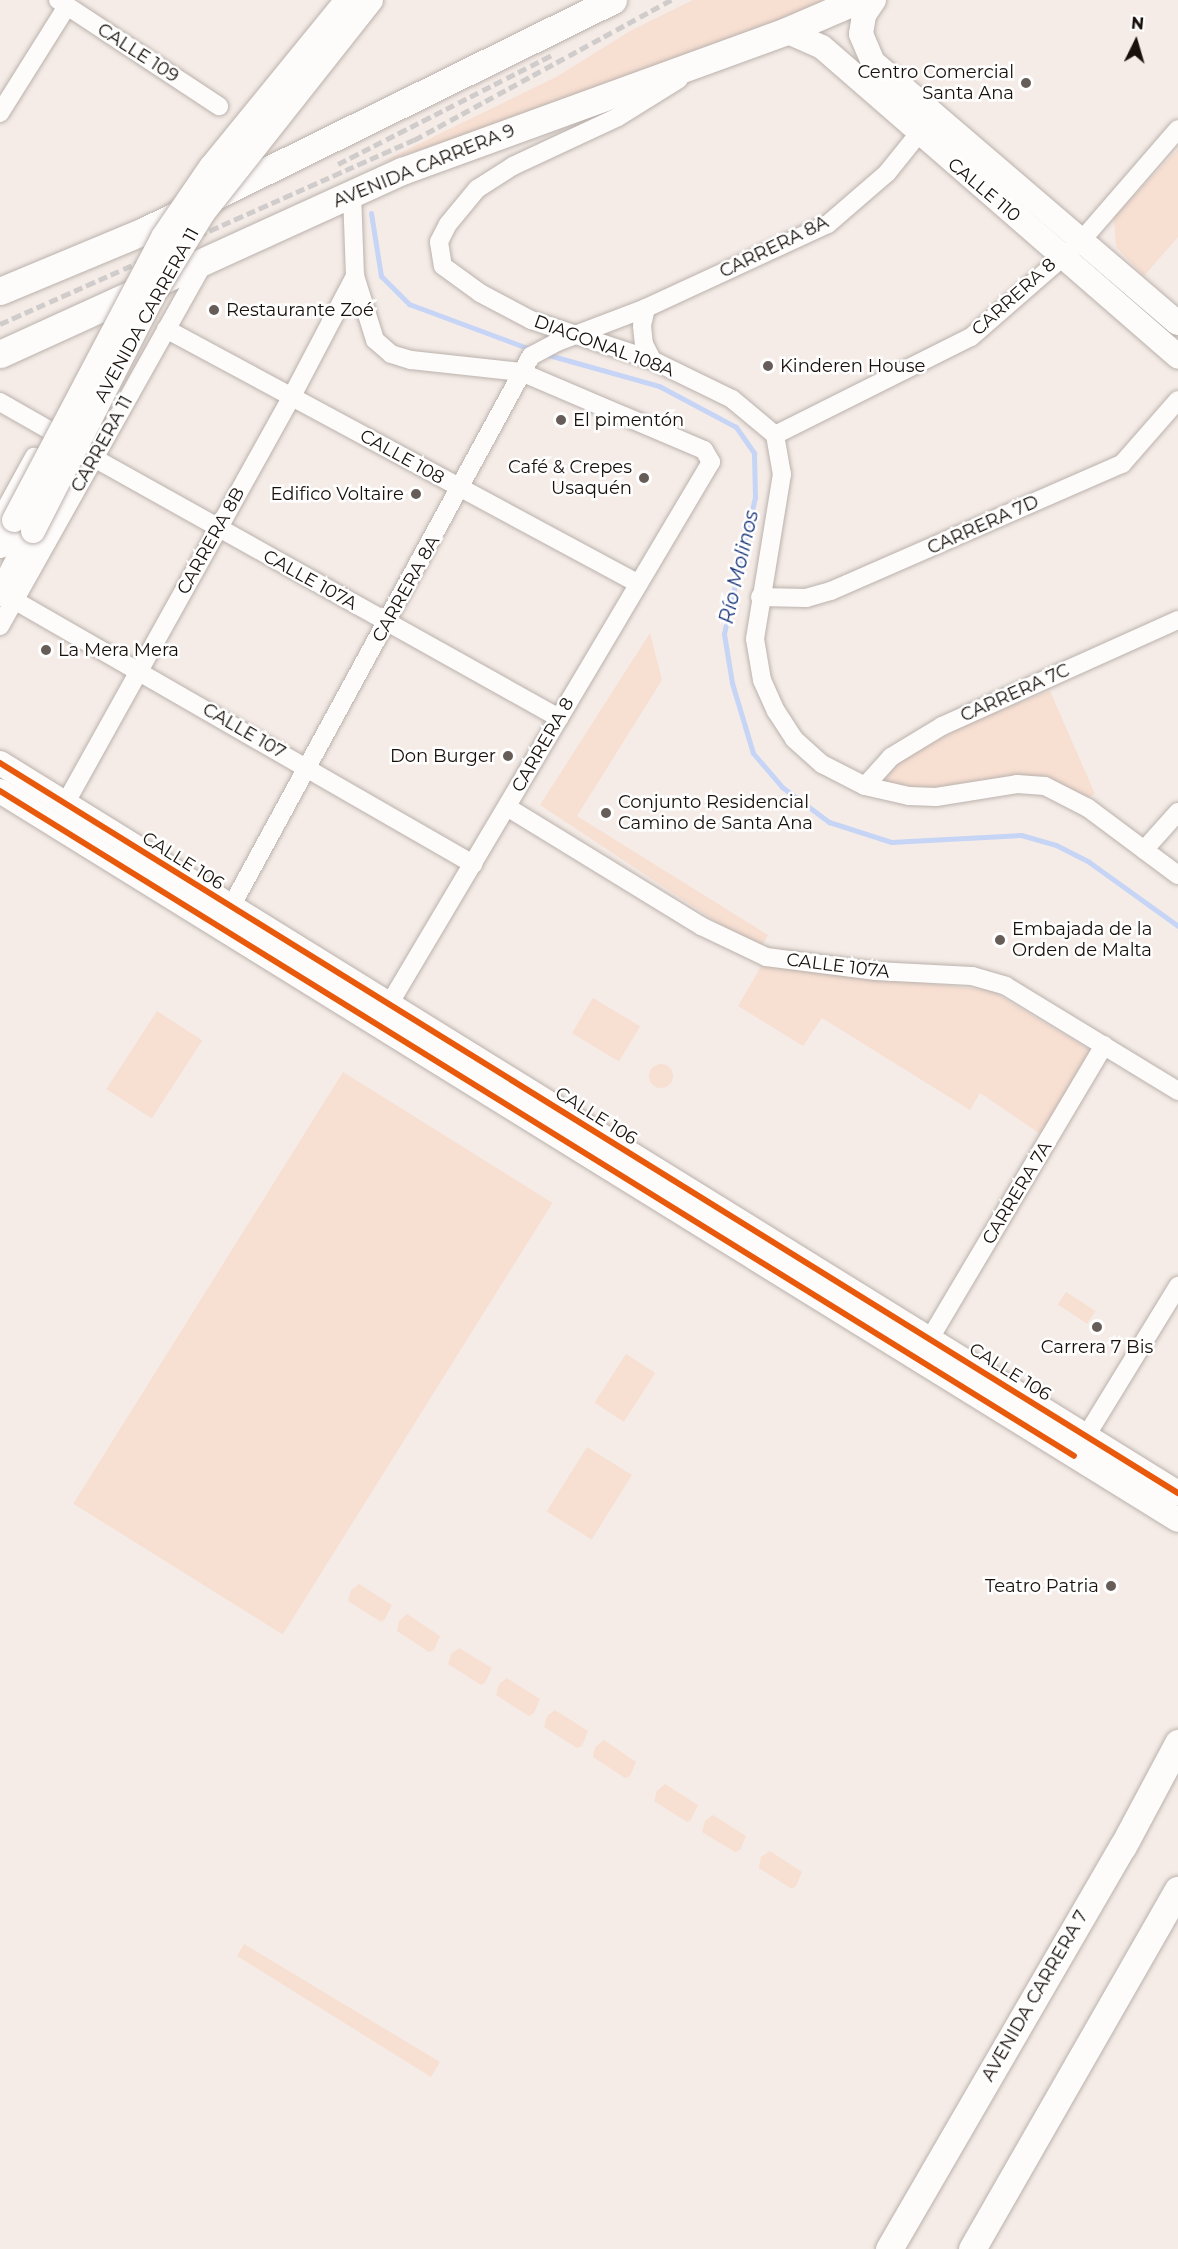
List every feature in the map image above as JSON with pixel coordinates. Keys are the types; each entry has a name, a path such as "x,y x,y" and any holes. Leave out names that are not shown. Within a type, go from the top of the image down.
{"main road":[{"path":"142,232 190,186 336,0"},
{"name":"AVENIDA CARRERA 11","path":"7,597 16,523 163,237 211,167 346,0"},
{"name":"AVENIDA CARRERA 11","path":"0,546 202,213 371,0"},
{"path":"0,291 142,232 613,0"},
{"name":"AVENIDA CARRERA 9","path":"0,354 352,194 476,143 786,31 858,0"},
{"name":"CALLE 110","path":"874,0 864,15 861,34 873,62 1178,323"},
{"name":"CALLE 110","path":"786,31 822,47 918,135 1061,254 1178,357"},
{"name":"CALLE 106","path":"2,763 229,907 379,1013 1080,1446 1178,1493"},
{"name":"CALLE 106","path":"0,791 226,931 379,1013 929,1340 1080,1446 1178,1520"},
{"name":"AVENIDA CARRERA 7","path":"889,2249 1123,1846 1178,1743"},
{"path":"972,2249 1178,1890"}],"street":[{"path":"0,113 62,3"},
{"name":"CALLE 109","path":"62,3 219,106"},
{"name":"DIAGONAL 108A","path":"715,57 618,117 513,165 477,189 448,224 440,242 439,257 452,275 531,320 652,360 732,399 775,435"},
{"name":"CARRERA 8A","path":"226,931 229,907 461,490 531,356 557,342 646,308 828,224 887,172 935,113"},
{"name":"CARRERA 8","path":"775,435 971,337 1001,314 1061,254 1081,241 1178,129"},
{"path":"352,194 355,276 375,340 391,354 411,360 521,372"},
{"name":"CARRERA 11","path":"0,626 7,597 94,458 204,263"},
{"name":"CARRERA 8B","path":"65,804 292,396 355,276"},
{"path":"16,523 49,430 121,299"},
{"path":"646,308 642,326 644,344 652,360"},
{"name":"CALLE 108","path":"166,329 639,584"},
{"name":"CARRERA 8","path":"379,1013 473,864 711,462 704,450 521,372"},
{"name":"CARRERA 7D","path":"760,597 806,598 831,591 1122,464 1178,400"},
{"path":"0,402 49,430"},
{"path":"775,435 782,474 760,597 755,639 762,680 776,711 794,739 822,764 865,786 909,796 936,797 991,786 1045,786 1088,808 1178,875"},
{"name":"CALLE 107A","path":"94,458 559,718"},
{"name":"CALLE 107","path":"7,597 139,670 473,864"},
{"name":"CARRERA 7C","path":"865,786 891,758 942,726 1178,620"},
{"name":"CALLE 107A","path":"507,807 700,926 766,957 876,971 972,976 1006,986 1178,1091"},
{"path":"1144,850 1178,812"},
{"name":"CARRERA 7A","path":"929,1340 1104,1045"},
{"path":"1080,1446 1178,1286"}],"shaded area":[{"path":"693,0 834,0 650,73 380,163 558,76 630,31"},
{"path":"1178,149 1178,237 1144,276 1116,247 1114,217"},
{"path":"650,633 662,680 577,816 768,935 759,950 540,805"},
{"path":"1050,691 1095,794 1085,799 1050,781 935,790 881,787 891,770 910,754 981,718"},
{"path":"763,963 992,991 1090,1050 1042,1135 980,1093 970,1110 822,1018 803,1046 738,1006"},
{"path":"593,998 640,1026 619,1061 572,1033"},
{"path":"157,1011 202,1040 152,1118 106,1089"},
{"path":"661,1064 670,1067 673,1076 670,1085 661,1088 652,1085 649,1076 652,1067"},
{"path":"343,1072 552,1203 283,1635 73,1504"},
{"path":"1066,1292 1095,1311 1087,1324 1058,1305"},
{"path":"626,1354 655,1373 624,1422 594,1403"},
{"path":"587,1447 632,1475 592,1540 547,1511"},
{"path":"359,1584 392,1605 381,1622 348,1601 351,1590"},
{"path":"407,1614 440,1636 434,1650 429,1652 397,1631 399,1621"},
{"path":"459,1648 492,1668 485,1683 481,1685 448,1664 451,1654"},
{"path":"507,1678 540,1699 534,1713 529,1716 496,1695 499,1684"},
{"path":"555,1710 588,1731 582,1746 577,1748 544,1727 547,1716"},
{"path":"604,1740 636,1762 630,1776 625,1778 593,1757 595,1747"},
{"path":"665,1784 698,1805 691,1820 687,1822 654,1801 657,1791"},
{"path":"713,1815 746,1836 740,1850 735,1852 702,1832 705,1821"},
{"path":"770,1851 802,1872 796,1886 792,1889 759,1868 761,1857"},
{"path":"244,1944 440,2062 431,2077 237,1956"}],"waterway":[{"name":"Río Molinos","path":"371,213 381,276 409,304 533,350"},
{"name":"Río Molinos","path":"545,354 659,386 736,427 754,453 755,497 724,634 732,683 753,753 782,787 829,822 891,842 1021,835 1056,845 1089,862 1178,926"}],"railway":[{"path":"0,324 414,140 671,0"},
{"path":"338,164 552,55"}],"cycle path":[{"path":"0,763 1178,1493"},
{"path":"0,791 1074,1456"}],"place":[{"name":"Centro Comercial Santa Ana","path":"1026,83"},
{"name":"Restaurante Zoé","path":"214,310"},
{"name":"Kinderen House","path":"768,366"},
{"name":"El pimentón","path":"561,420"},
{"name":"Café & Crepes Usaquén","path":"644,478"},
{"name":"Edifico Voltaire","path":"416,494"},
{"name":"La Mera Mera","path":"46,650"},
{"name":"Don Burger","path":"508,756"},
{"name":"Conjunto Residencial Camino de Santa Ana","path":"606,813"},
{"name":"Embajada de la Orden de Malta","path":"1000,940"},
{"name":"Carrera 7 Bis","path":"1097,1327"},
{"name":"Teatro Patria","path":"1111,1586"}]}
